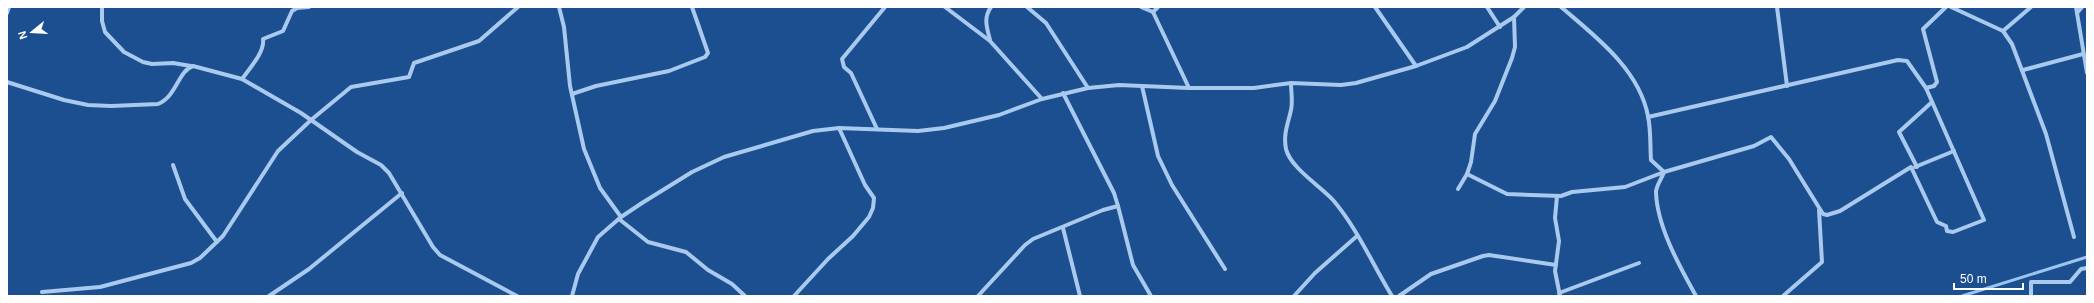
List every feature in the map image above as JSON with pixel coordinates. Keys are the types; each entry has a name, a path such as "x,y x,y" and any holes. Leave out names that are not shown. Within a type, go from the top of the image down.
{"street":[{"path":"7,12 9,7"},
{"path":"102,7 102,21 105,32 124,52 142,62 152,64 173,63 193,66 242,80 311,120 357,152 381,165 389,173 433,247 440,255 517,296"},
{"path":"242,80 264,44 263,39 283,31 292,11 297,8 309,7"},
{"path":"42,292 100,286 182,267 200,258 223,236 278,151 311,120 351,87 404,79 411,76 414,63 479,41 518,7"},
{"path":"559,7 564,27 572,94 584,148 600,188 620,218 648,242 686,252 708,270 732,284 745,296"},
{"path":"572,94 596,86 669,71 705,57 708,53 692,7"},
{"path":"877,129 851,73 844,67 842,59 885,7"},
{"path":"945,7 990,41 1042,99"},
{"path":"990,41 986,19 991,7"},
{"path":"1027,7 1046,23 1088,88"},
{"path":"1141,7 1153,12 1189,88"},
{"path":"1153,12 1158,7"},
{"path":"1375,7 1416,66"},
{"path":"1487,7 1500,27"},
{"path":"572,296 578,274 598,237 620,218 692,172 724,158 813,132 839,128 918,131 944,128 999,114 1063,93 1088,88 1119,85 1189,88 1254,88 1291,83 1341,85 1356,83 1416,66 1467,47 1500,27 1514,17 1524,7"},
{"path":"1561,7 1608,49 1626,71 1642,97 1648,117 1652,160 1664,172"},
{"path":"1777,7 1786,86"},
{"path":"1926,88 1934,86 1937,82 1923,29 1946,7"},
{"path":"1951,7 2003,31 2012,44 2046,134 2074,237"},
{"path":"2003,31 2031,7"},
{"path":"2076,7 2087,73"},
{"path":"2077,13 2082,7"},
{"path":"1458,189 1467,174 1471,162 1475,134 1495,102 1512,58 1515,47 1514,17"},
{"path":"2023,70 2083,54"},
{"path":"1648,117 1898,60 1907,61 1926,88 1984,220 1953,232 1947,231 1946,226 1938,222 1911,167"},
{"path":"7,82 64,100 88,105 111,106 158,104 170,97 185,72 193,66"},
{"path":"1291,83 1291,110 1285,128 1286,150 1290,160 1332,200 1357,236 1392,296"},
{"path":"1142,86 1158,156 1172,185 1225,269"},
{"path":"1063,93 1114,193 1133,265 1151,296"},
{"path":"1917,167 1899,132 1932,102"},
{"path":"794,296 828,259 853,236 869,217 873,208 874,198 865,186 839,128"},
{"path":"1467,174 1507,194 1557,196 1572,192 1625,187 1664,172 1754,146 1771,137 1789,159 1819,210 1822,262 1783,296"},
{"path":"1819,210 1827,215 1840,211 1911,167 1917,167 1954,151"},
{"path":"173,165 185,198 217,242"},
{"path":"1664,172 1656,191 1664,231 1679,266 1696,296"},
{"path":"269,296 309,269 402,193"},
{"path":"1557,196 1555,218 1559,241 1555,271 1560,295 1639,263"},
{"path":"978,296 1025,245 1033,239 1063,228 1103,210 1118,206"},
{"path":"1063,228 1080,296"},
{"path":"1294,296 1315,273 1357,236"},
{"path":"1399,296 1430,274 1489,254 1556,265"},
{"path":"2031,296 2031,282 2070,282 2081,268 2087,268"}],"waterway":[{"path":"1962,296 2087,257"}]}
